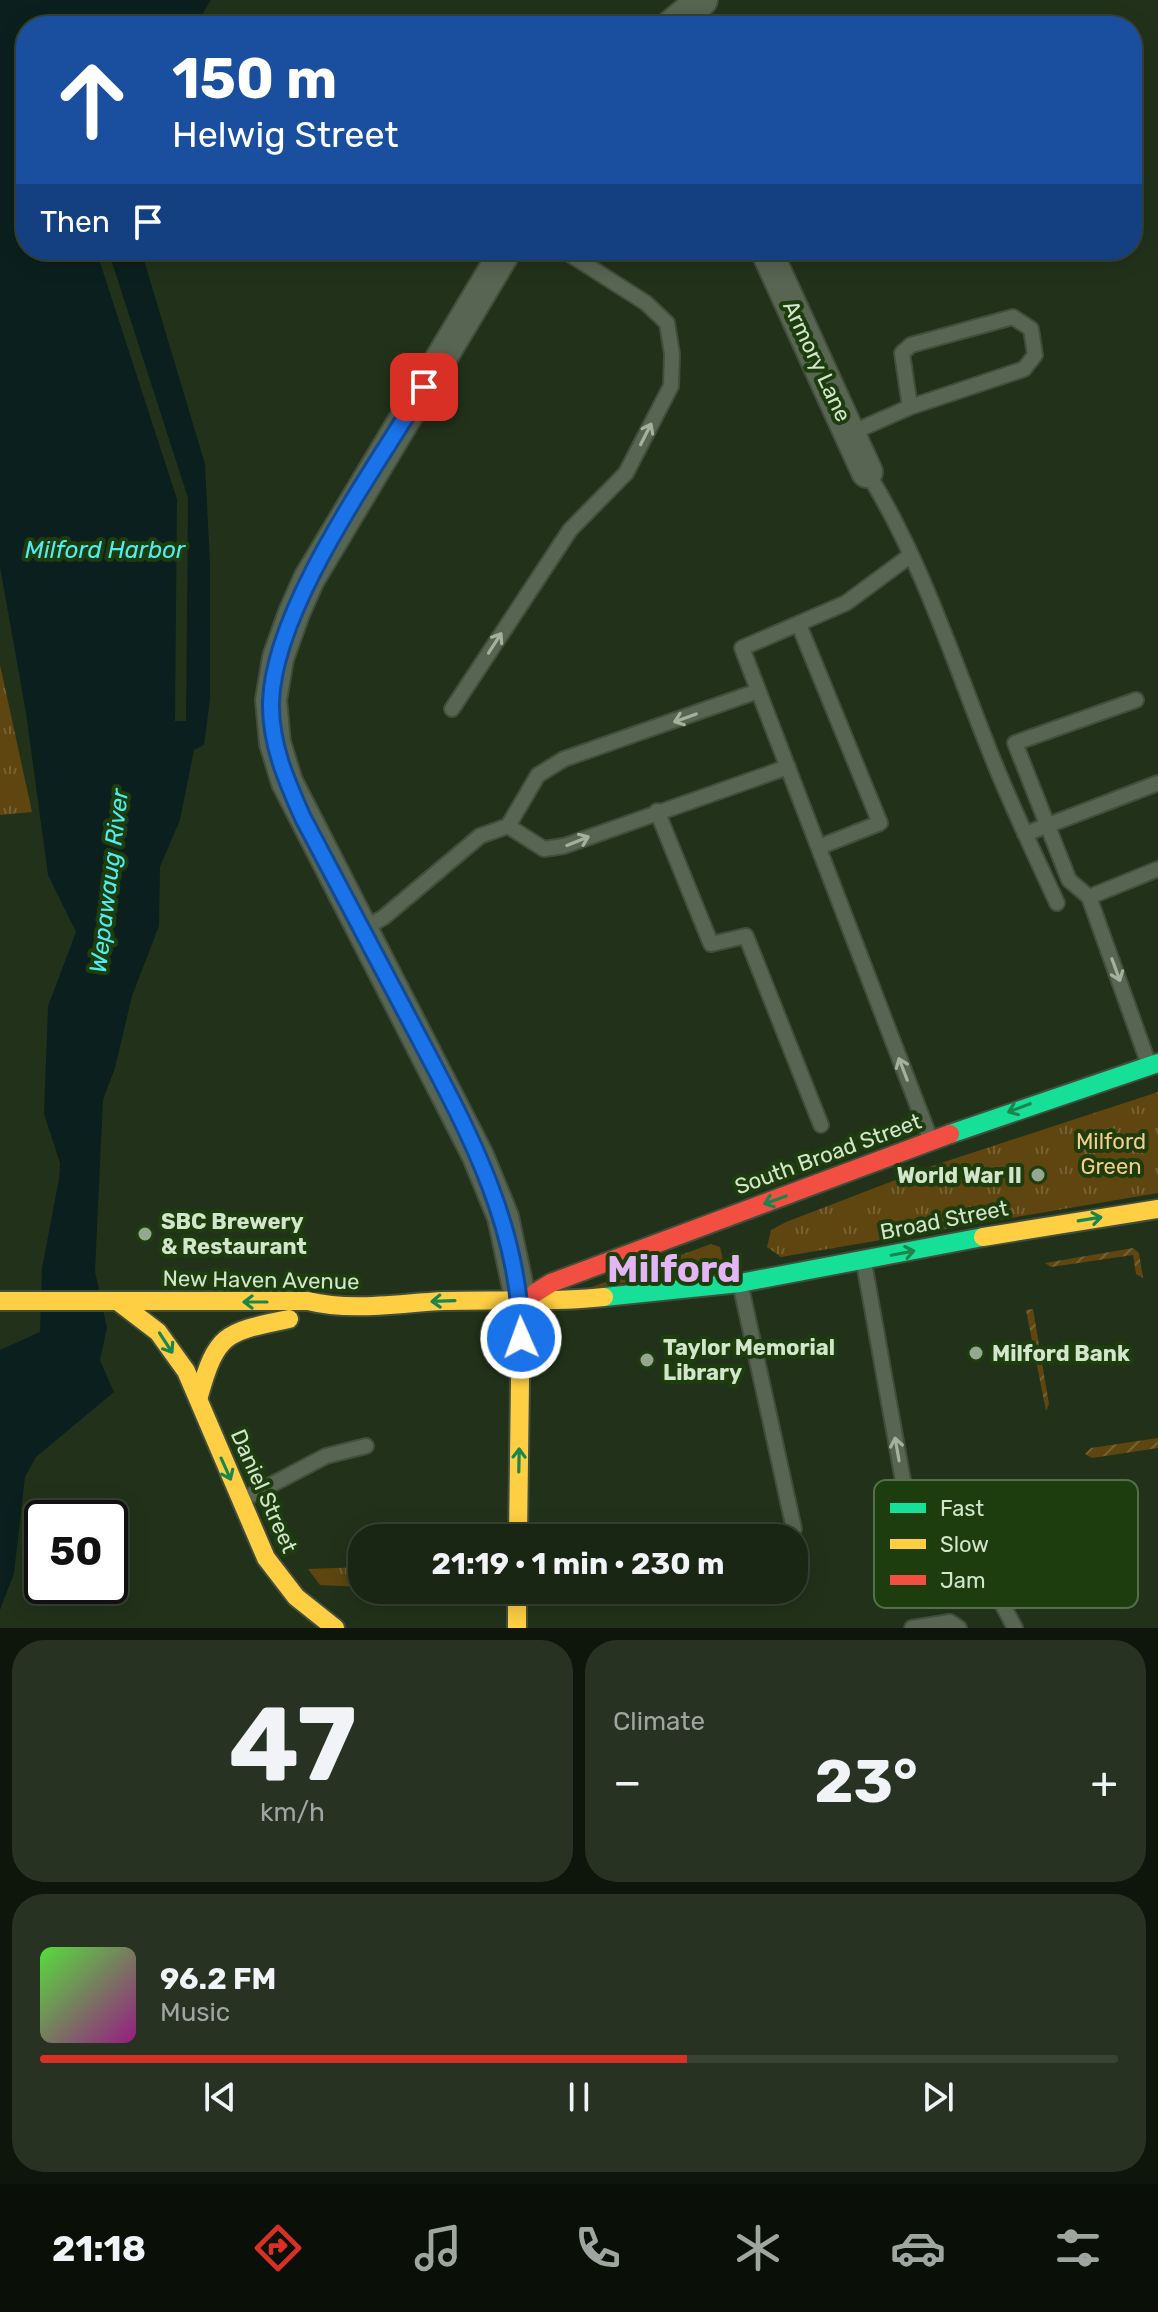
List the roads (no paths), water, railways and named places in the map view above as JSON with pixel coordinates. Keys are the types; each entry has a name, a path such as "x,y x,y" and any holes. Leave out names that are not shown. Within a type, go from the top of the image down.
{"main road":[{"name":"South Broad Street","path":"521,1302 551,1283 734,1222 1029,1104 1154,1064"},
{"name":"Broad Street","path":"521,1302 558,1302 863,1260 1025,1229 1157,1214"},
{"name":"New Haven Avenue","path":"0,1301 308,1301 333,1307 521,1302"},
{"path":"518,1524 521,1302"},
{"name":"Daniel Street","path":"112,1303 150,1321 161,1334 199,1396 222,1461 281,1582 298,1602 335,1628"},
{"path":"199,1396 213,1349 230,1332 333,1307"},
{"path":"517,1604 517,1628"}],"street":[{"path":"683,16 702,0"},
{"path":"500,260 309,579 278,658 271,700 275,743 287,782 448,1093 492,1187 503,1217 521,1302"},
{"name":"Armory Lane","path":"771,260 867,472"}],"lane":[{"path":"452,709 570,530 626,473 671,386 672,354 667,323 646,303 579,260"},
{"path":"851,433 910,407 1024,369 1035,355 1031,329 1013,317 911,345 902,353 910,407"},
{"path":"867,472 889,508 911,555 990,753 1057,903"},
{"path":"911,555 846,603 742,648 931,1142"},
{"path":"799,625 880,823 819,847"},
{"path":"362,931 384,917 480,836 508,826 538,775 564,759 758,691"},
{"path":"990,753 1136,700"},
{"path":"1015,743 1069,880 1089,897 1154,1064"},
{"path":"508,826 544,849 564,846 788,767"},
{"path":"1025,834 1158,783"},
{"path":"657,811 711,944 746,936 821,1125"},
{"path":"1089,897 1158,869"},
{"path":"863,1260 903,1480"},
{"path":"739,1276 793,1524"},
{"path":"240,1501 326,1456 366,1446"},
{"path":"1004,1608 1015,1628"},
{"path":"912,1628 950,1622 959,1628"}],"water":[{"name":"Milford Harbor","path":"0,0 211,0 201,16 16,16 16,260 144,260 205,464 210,562 210,700 204,745 194,750 180,820 160,867 159,926 132,996 115,1068 103,1100 95,1271 107,1328 100,1360 114,1392 36,1457 25,1477 14,1573 0,1610 0,1350 40,1332 42,1268 60,1163 44,1114 48,1006 76,932 48,875 26,713 0,567"}],"place":[{"name":"World War II","path":"1038,1175"},
{"name":"SBC Brewery & Restaurant","path":"145,1234"},
{"name":"Milford Bank","path":"976,1353"},
{"name":"Taylor Memorial Library","path":"647,1360"}],"district":[{"name":"Milford","path":"674,1269"}],"water label":[{"name":"Wepawaug River","path":"109,881"}],"park label":[{"name":"Milford Green","path":"1111,1154"}]}
